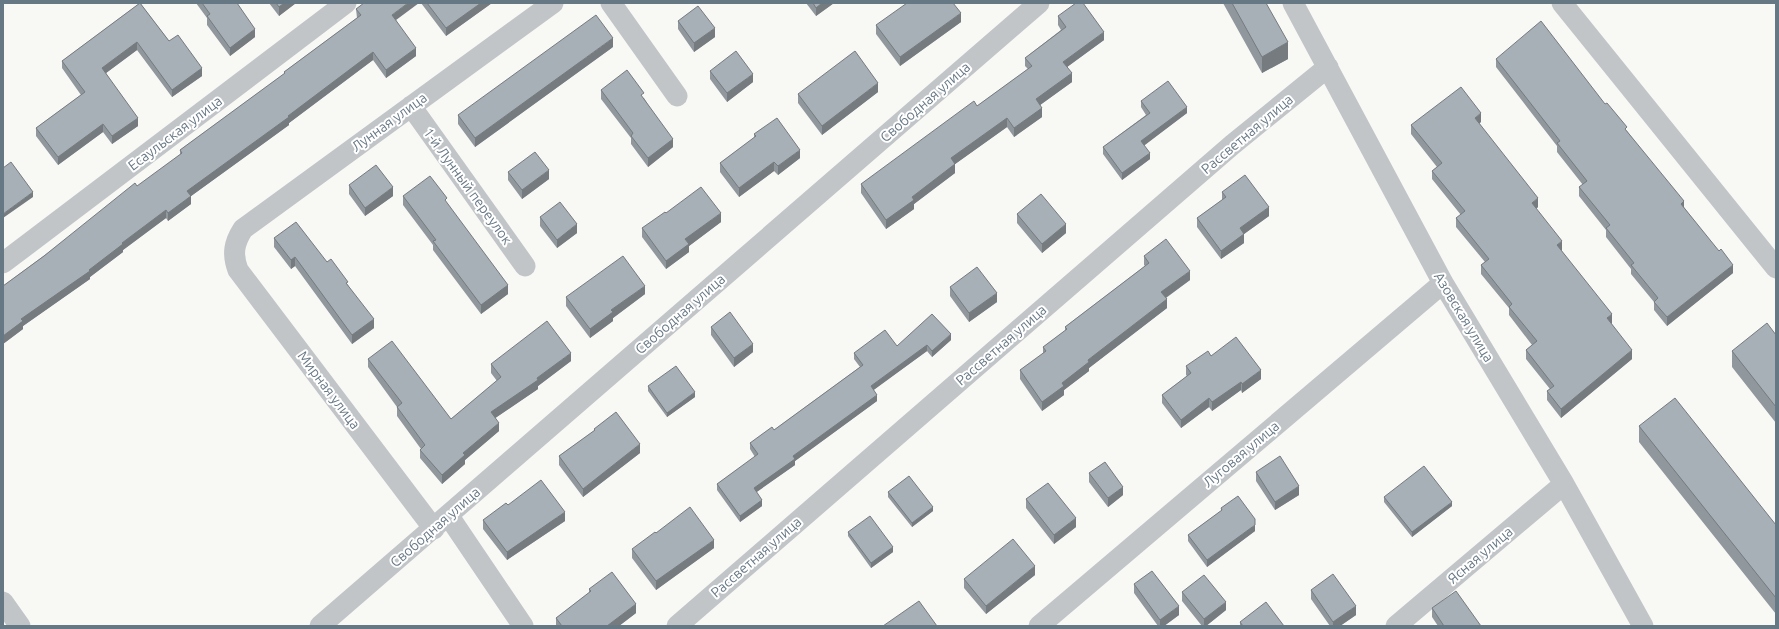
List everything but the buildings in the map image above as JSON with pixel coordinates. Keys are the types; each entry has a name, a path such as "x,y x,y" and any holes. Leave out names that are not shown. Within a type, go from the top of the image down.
{"street":[{"name":"Есаульская улица","path":"3,263 346,3"},
{"name":"Лунная улица","path":"234,248 236,239 243,228 553,3"},
{"path":"611,3 677,96"},
{"name":"Свободная улица","path":"320,626 1039,3"},
{"name":"Азовская улица","path":"1293,3 1443,283 1564,484 1644,626"},
{"path":"1562,3 1776,268"},
{"name":"Рассветная улица","path":"677,626 1232,146 1328,67"},
{"name":"1-й Лунный переулок","path":"411,106 525,266"},
{"name":"Мирная улица","path":"234,248 234,261 238,270 523,626"},
{"name":"Луговая улица","path":"1039,626 1443,283"},
{"name":"Ясная улица","path":"1396,626 1564,484"}]}
